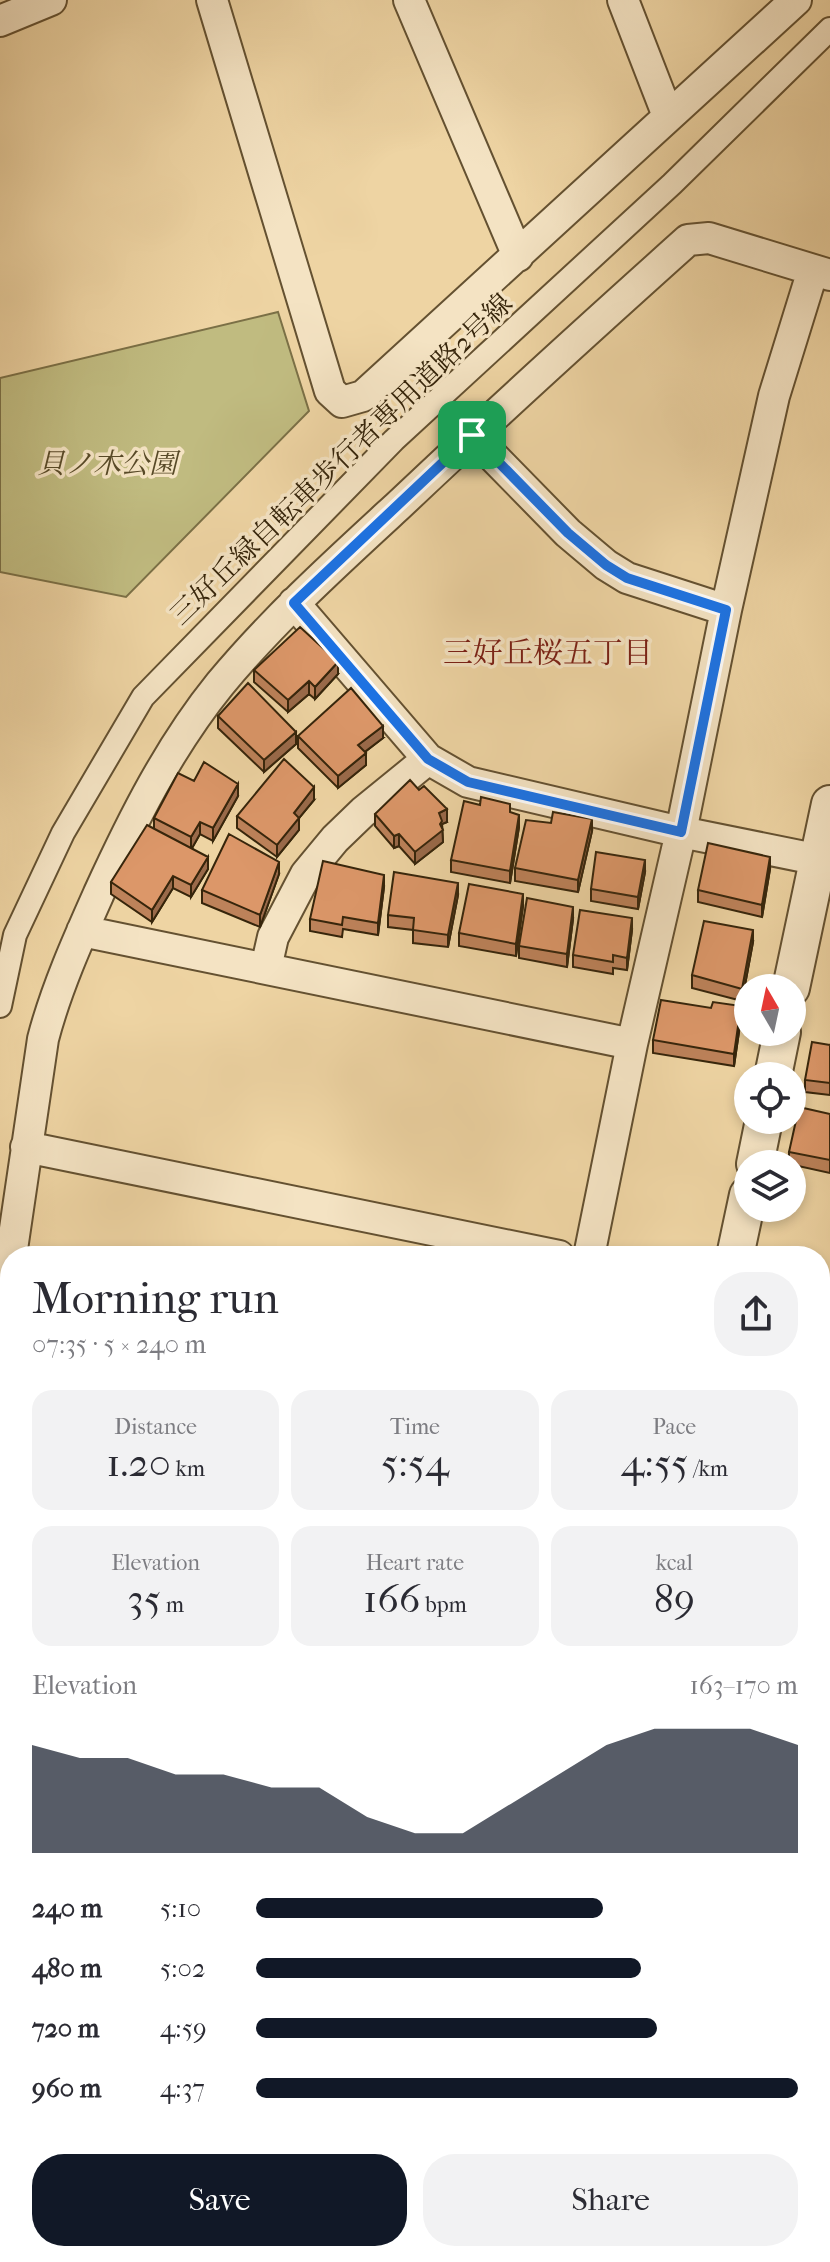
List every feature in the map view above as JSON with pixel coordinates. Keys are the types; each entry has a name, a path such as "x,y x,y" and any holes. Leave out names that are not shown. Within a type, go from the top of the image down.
{"street":[{"path":"0,21 51,0"},
{"path":"212,0 330,391 342,402 363,396 796,0"},
{"path":"409,0 518,256"},
{"path":"623,0 668,116"},
{"name":"三好丘緑自転車歩行者専用道路2号線","path":"0,1006 15,935 63,833 143,697 394,440 672,184 830,29"},
{"path":"12,1246 49,1017 82,931 133,819 174,748 219,685 294,603 472,435 688,240 709,238 821,272 774,396 681,832 632,1044 591,1246"},
{"path":"472,435 568,533 606,565 627,578 726,610"},
{"path":"294,603 428,759 468,782 681,832 824,861"},
{"path":"266,968 273,937 306,874 363,812 428,759"},
{"path":"795,974 824,861 830,804"},
{"path":"82,931 632,1044"},
{"path":"26,1147 510,1246"},
{"path":"737,1246 742,1222"}],"green space":[{"name":"貝ノ木公園","path":"278,312 309,411 126,597 0,572 0,378"}],"building":[{"path":"300,627 338,662 315,687 309,681 288,700 254,670"},
{"path":"248,683 296,732 264,760 218,716"},
{"path":"351,688 383,726 358,745 366,753 338,776 298,736"},
{"path":"284,759 314,787 294,813 299,818 277,845 237,816"},
{"path":"204,762 238,784 213,828 200,822 191,837 154,818 178,773 194,781"},
{"path":"410,780 419,790 424,786 447,809 439,813 443,830 415,852 399,834 394,836 375,814"},
{"path":"481,797 510,804 510,812 519,815 510,871 451,860 464,801 480,805"},
{"path":"553,812 592,819 578,880 515,868 526,820 551,823"},
{"path":"147,825 208,857 191,885 173,876 152,910 111,882"},
{"path":"229,834 279,862 260,915 202,890"},
{"path":"708,843 770,857 762,905 698,890"},
{"path":"596,852 645,860 638,897 591,889"},
{"path":"323,861 384,875 378,923 343,917 342,925 310,919"},
{"path":"394,872 458,883 448,935 413,930 414,918 388,915"},
{"path":"469,884 523,894 516,944 459,933"},
{"path":"527,898 573,907 567,954 519,946"},
{"path":"580,910 632,918 627,958 613,955 613,962 573,955"},
{"path":"704,921 753,930 745,974 734,974 734,987 692,975"},
{"path":"661,1000 711,1008 713,1002 734,1005 734,1054 653,1040"},
{"path":"812,1042 830,1045 830,1083 806,1080"},
{"path":"806,1109 830,1114 830,1160 806,1155 806,1150 789,1150 793,1134 806,1134"}],"district":[{"name":"三好丘桜五丁目","path":"548,653"}],"route":[{"path":"472,435 568,533 606,565 627,578 726,610 681,832 468,782 428,759 294,603 472,435"}]}
